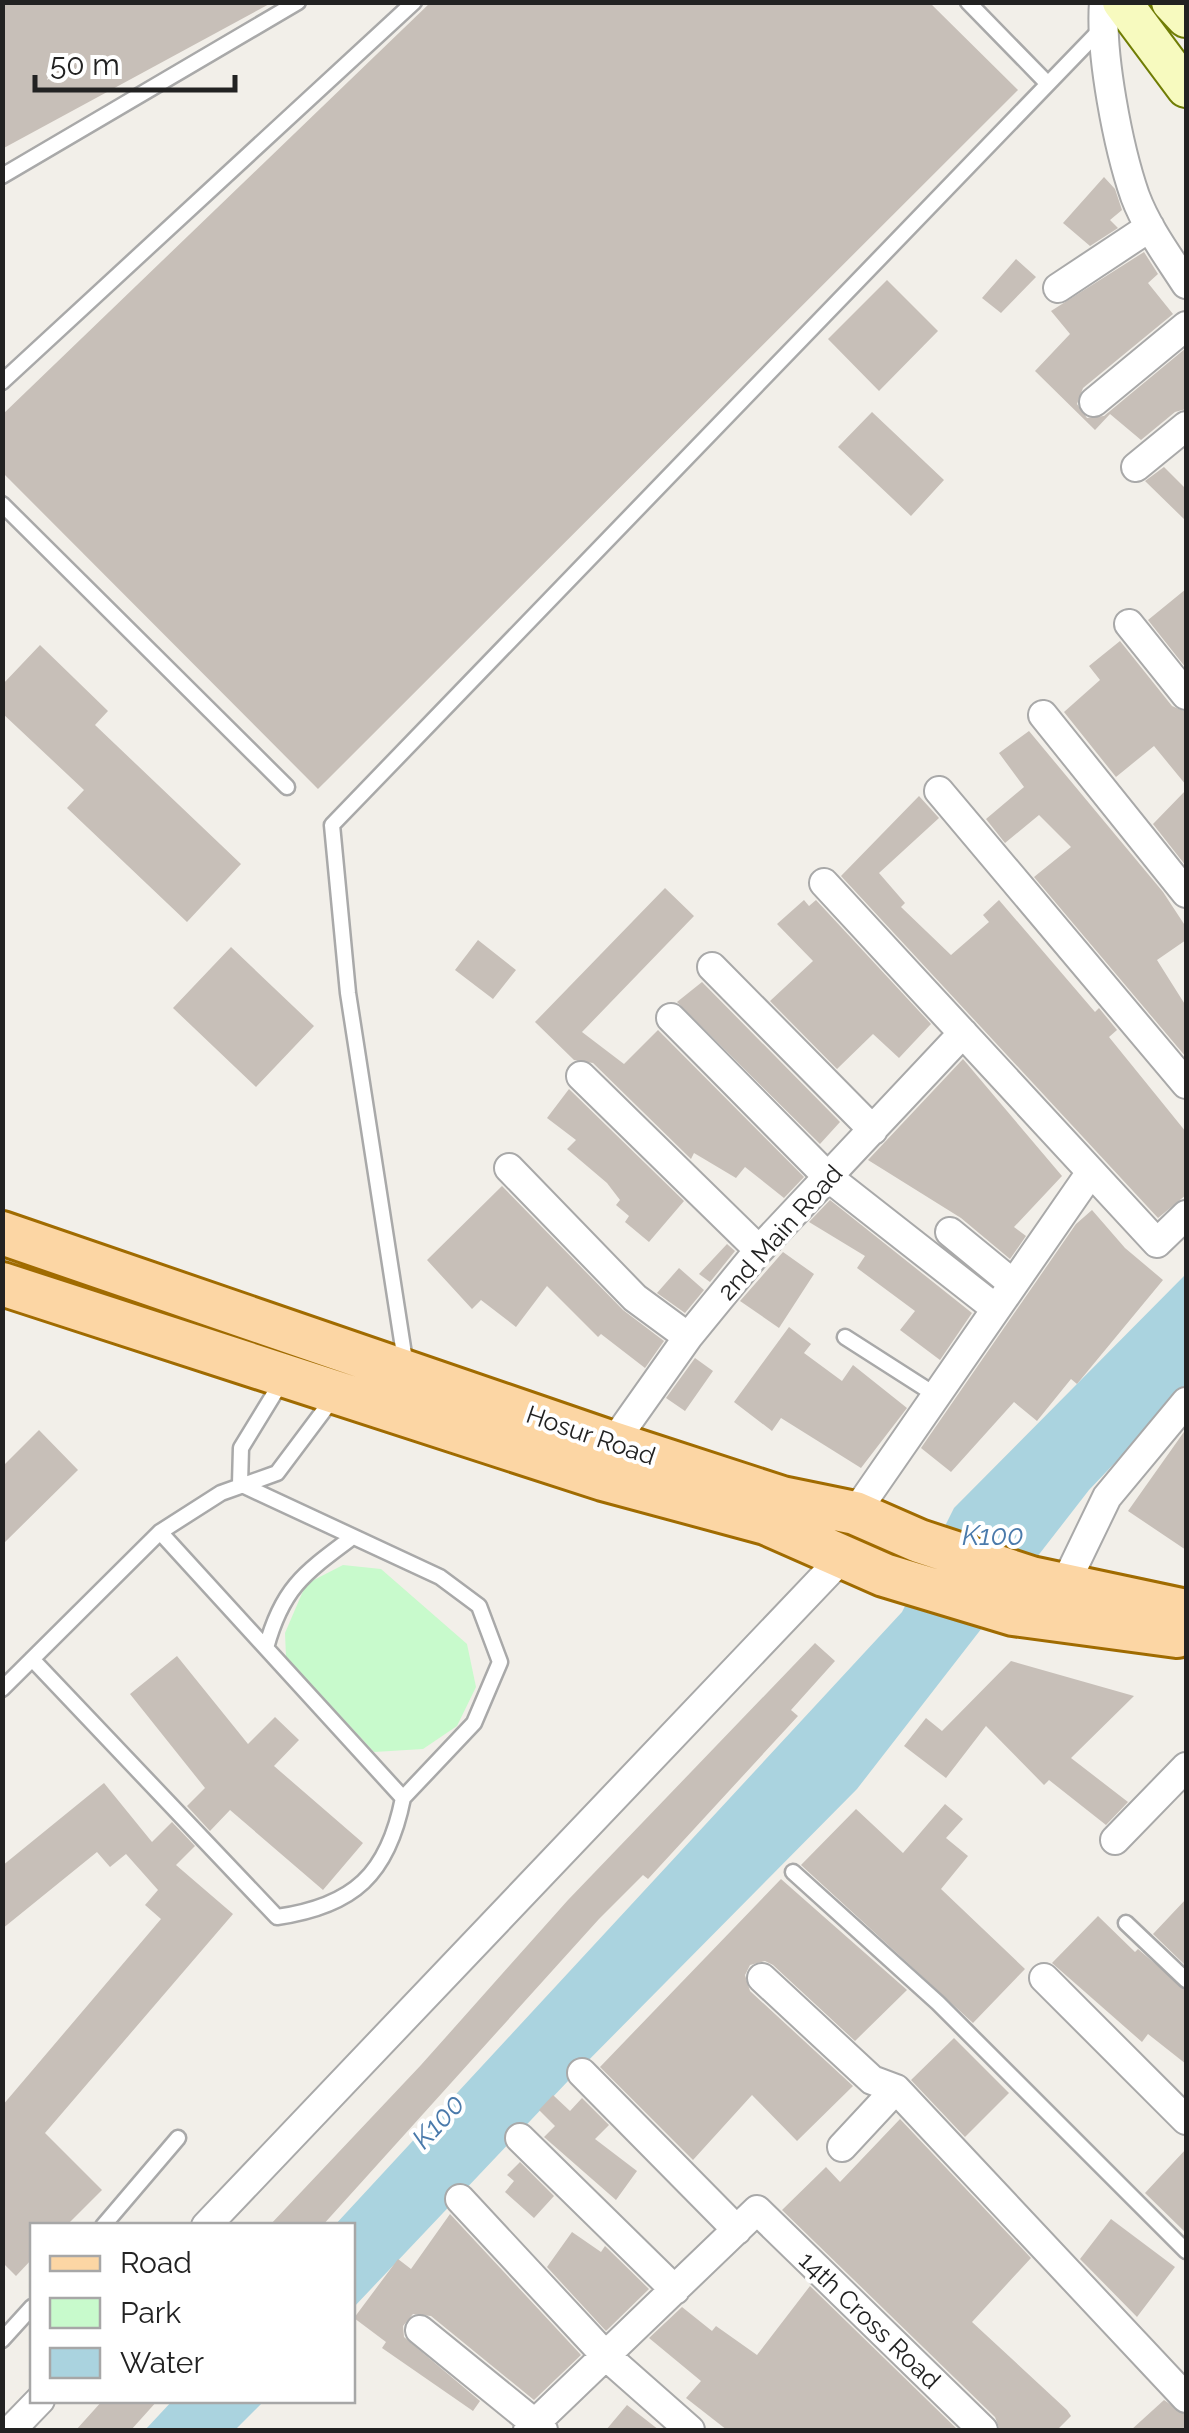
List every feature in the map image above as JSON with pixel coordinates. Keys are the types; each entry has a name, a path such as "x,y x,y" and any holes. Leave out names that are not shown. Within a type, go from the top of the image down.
{"main road":[{"path":"1171,2 1186,18"},
{"path":"1110,11 1186,88"},
{"name":"Hosur Road","path":"2,1233 782,1498 855,1513 919,1541 1064,1586 1186,1611"},
{"name":"Hosur Road","path":"2,1284 340,1390 603,1479 766,1523 842,1559 1013,1614 1186,1639"}],"street":[{"path":"1110,11 1135,194 1150,227 1186,284"},
{"path":"1058,288 1150,227"},
{"path":"1094,402 1186,326"},
{"path":"1136,467 1186,426"},
{"path":"1129,624 1186,695"},
{"path":"1042,715 1186,892"},
{"path":"939,791 1186,1084"},
{"path":"824,883 1158,1243 1186,1215"},
{"path":"712,966 872,1130"},
{"path":"672,1018 828,1177 995,1308"},
{"name":"2nd Main Road","path":"613,1443 688,1337 759,1250 963,1033"},
{"path":"581,1076 759,1250"},
{"path":"509,1168 634,1298 688,1337"},
{"path":"855,1513 1091,1172"},
{"path":"950,1232 1012,1283"},
{"path":"1064,1586 1108,1497 1186,1402"},
{"path":"209,2223 842,1559"},
{"path":"1115,1840 1186,1767"},
{"path":"762,1978 872,2080 896,2090 1186,2398"},
{"path":"1044,1978 1186,2120"},
{"path":"420,2330 535,2428 605,2355 737,2230 582,2073"},
{"path":"842,2147 896,2090"},
{"path":"520,2138 675,2290"},
{"path":"460,2199 605,2355 690,2430"},
{"name":"14th Cross Road","path":"737,2230 757,2210 983,2430"},
{"path":"11,2430 37,2403"}],"lane":[{"path":"2,176 298,2"},
{"path":"968,2 1046,82"},
{"path":"2,382 406,5"},
{"path":"407,1372 348,993 332,825 1110,11"},
{"path":"2,504 287,787"},
{"path":"845,1336 934,1394"},
{"path":"240,1484 241,1448 286,1374"},
{"path":"2,1689 160,1532 240,1484 278,1473 340,1390"},
{"path":"32,1659 277,1916 315,1911 349,1895 377,1868 396,1835 403,1798 474,1724 500,1662 479,1606 440,1577 350,1539 240,1484"},
{"path":"160,1532 403,1798"},
{"path":"266,1648 276,1610 300,1576 350,1539"},
{"path":"793,1872 938,2003 1186,2251"},
{"path":"1126,1922 1186,1980"},
{"path":"105,2223 178,2138"},
{"path":"6,2330 30,2309"}],"green space":[{"path":"343,1565 381,1569 467,1644 476,1687 457,1726 423,1749 374,1752 286,1657 285,1633 306,1584"}],"water":[{"name":"K100","path":"1186,1274 1186,1388 1089,1490 857,1789 568,2081 355,2306 355,2223 337,2223 902,1612 954,1508"},
{"path":"170,2403 262,2403 235,2430 145,2430"}],"building":[{"path":"2,2 273,2 2,149"},
{"path":"431,2 929,2 1018,90 318,789 2,472 2,415"},
{"path":"1104,177 1115,189 1122,210 1110,220 1118,228 1090,246 1063,223"},
{"path":"1144,252 1158,274 1148,283 1173,314 1083,388 1077,404 1087,418 1104,416 1186,348 1186,409 1175,412 1141,440 1110,414 1095,430 1035,371 1070,334 1051,311"},
{"path":"1016,259 1036,277 1001,313 982,298"},
{"path":"887,280 938,331 879,391 828,339"},
{"path":"872,412 944,480 911,516 838,447"},
{"path":"1164,467 1186,489 1186,521 1145,481"},
{"path":"1186,589 1186,668 1148,620"},
{"path":"1120,641 1172,706 1186,712 1186,785 1154,746 1116,777 1064,712 1100,680 1089,666"},
{"path":"40,645 108,711 95,725 241,864 187,922 67,808 84,790 2,713 2,685"},
{"path":"1029,731 1163,892 1186,927 1186,940 1157,960 1186,1006 1186,1057 1034,877 1071,847 1039,815 1005,843 986,819 1024,787 999,753"},
{"path":"1186,790 1186,866 1153,824"},
{"path":"919,796 939,818 879,873 905,903 901,907 951,955 989,922 983,915 999,900 1095,1012 1099,1008 1117,1030 1109,1037 1186,1132 1186,1195 1158,1218 841,876"},
{"path":"665,888 694,916 582,1032 624,1064 658,1030 804,1177 784,1198 745,1167 736,1178 694,1153 691,1159 593,1063 574,1060 535,1022"},
{"path":"804,900 809,906 816,900 931,1024 899,1058 873,1034 837,1069 770,1001 813,961 777,924"},
{"path":"478,940 516,970 493,999 455,970"},
{"path":"231,947 314,1026 256,1087 173,1008"},
{"path":"702,982 840,1122 820,1144 677,1002"},
{"path":"963,1059 1062,1176 1014,1227 1026,1236 1010,1259 961,1218 868,1160"},
{"path":"569,1089 684,1201 649,1242 625,1222 629,1216 616,1205 620,1200 607,1183 567,1149 576,1140 547,1118"},
{"path":"502,1186 623,1310 664,1341 645,1368 601,1334 598,1337 547,1286 516,1327 481,1300 472,1309 427,1260"},
{"path":"830,1200 972,1313 940,1360 900,1330 915,1311 857,1268 865,1256 809,1222"},
{"path":"1092,1210 1125,1248 1163,1280 1077,1384 1071,1379 1037,1421 1014,1402 951,1472 921,1448 1076,1224"},
{"path":"727,1244 735,1251 710,1282 699,1274"},
{"path":"783,1252 814,1274 779,1328 740,1301"},
{"path":"679,1268 704,1290 685,1313 657,1293"},
{"path":"789,1327 811,1344 804,1353 842,1381 853,1365 907,1408 861,1468 781,1418 772,1431 734,1402"},
{"path":"695,1358 713,1371 685,1411 666,1398"},
{"path":"1186,1429 1186,1550 1128,1511"},
{"path":"39,1430 78,1470 2,1545 2,1467"},
{"path":"815,1643 835,1661 791,1710 798,1716 648,1879 643,1875 599,1919 325,2223 272,2223 421,2065 568,1900"},
{"path":"177,1656 248,1744 275,1717 299,1740 274,1766 363,1843 323,1890 230,1810 210,1831 187,1806 205,1788 130,1694"},
{"path":"1011,1661 1134,1696 1071,1758 1128,1802 1106,1825 1049,1780 1044,1785 986,1726 946,1778 904,1746 926,1718 942,1731"},
{"path":"104,1783 152,1842 172,1822 195,1846 176,1865 233,1914 45,2133 102,2190 69,2223 30,2223 30,2261 16,2276 2,2262 2,2106 161,1919 145,1905 158,1890 126,1854 110,1867 97,1852 2,1929 2,1866"},
{"path":"945,1804 963,1819 946,1838 968,1856 941,1889 1025,1969 973,2023 801,1865 856,1809 903,1853"},
{"path":"781,1879 907,1990 855,2041 773,1965 765,1961 750,1965 745,1975 750,1991 853,2086 797,2141 752,2095 693,2160 600,2067"},
{"path":"1186,1899 1186,1966 1153,1934"},
{"path":"1098,1916 1135,1952 1138,1949 1186,1990 1186,2064 1148,2034 1142,2042 1052,1963"},
{"path":"954,2038 1009,2093 965,2137 911,2080"},
{"path":"553,2095 570,2111 582,2098 609,2125 595,2139 637,2171 616,2200 544,2137 555,2126 539,2110"},
{"path":"900,2119 1031,2258 972,2322 1067,2410 1071,2416 1057,2430 1000,2430 995,2417 782,2210 826,2167 840,2182"},
{"path":"1186,2149 1186,2233 1145,2193"},
{"path":"520,2162 554,2196 534,2218 505,2192 514,2181 507,2175"},
{"path":"450,2214 581,2355 534,2400 431,2316 413,2314 403,2326 404,2337 480,2401 473,2411 382,2348 386,2342 355,2319 398,2259 411,2269"},
{"path":"1111,2219 1175,2267 1137,2317 1080,2259"},
{"path":"572,2232 601,2252 605,2246 649,2289 606,2331 547,2267"},
{"path":"810,2286 958,2430 727,2430 686,2398 701,2381 649,2338 682,2307 712,2331 716,2326 757,2355"},
{"path":"1164,2400 1186,2415 1186,2430 1131,2430"},
{"path":"100,2403 155,2403 131,2430 76,2430"},
{"path":"627,2405 659,2430 606,2430"}]}
